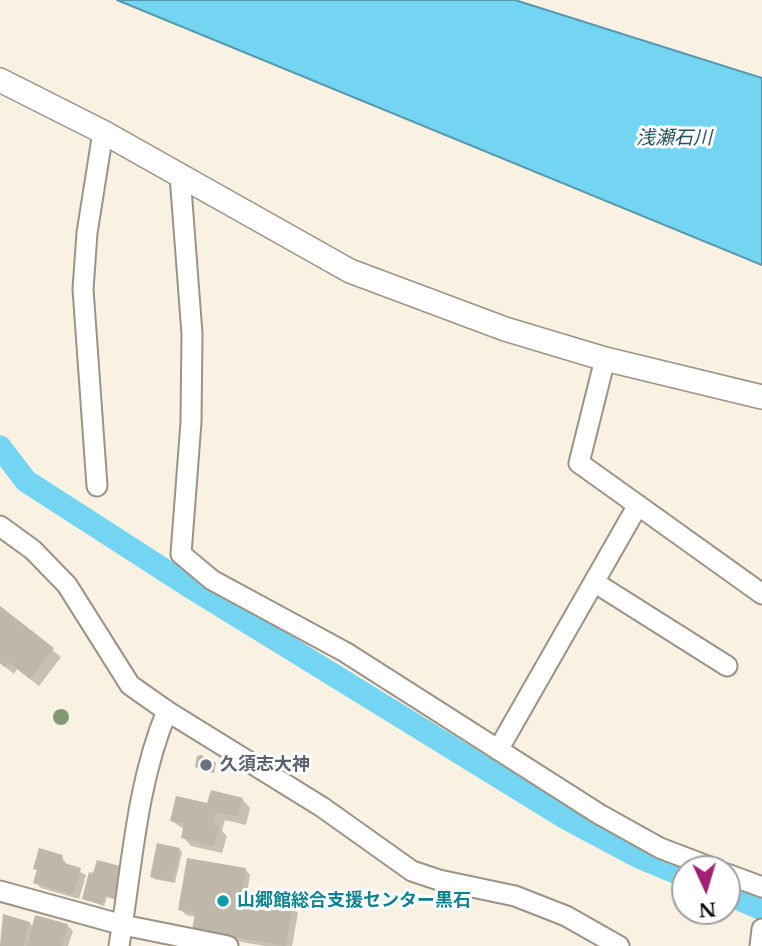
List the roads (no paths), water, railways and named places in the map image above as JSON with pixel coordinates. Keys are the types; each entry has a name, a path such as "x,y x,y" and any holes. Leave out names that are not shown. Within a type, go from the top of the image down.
{"street":[{"path":"0,80 103,132 350,271 505,329 605,359 762,397"},
{"path":"97,486 83,289 87,233 103,132"},
{"path":"180,175 192,334 191,422 181,554 212,580 271,615 345,652 599,814 660,848 678,855"},
{"path":"605,359 579,463 762,594"},
{"path":"498,750 638,505"},
{"path":"0,526 33,550 67,585 130,685 167,711 322,807 412,871 439,880 515,896 566,916 619,946"},
{"path":"594,582 727,666"},
{"path":"119,946 142,797 159,730 167,711"},
{"path":"741,879 762,887"},
{"path":"0,891 123,925 228,946"},
{"path":"760,946 762,929"}],"water":[{"name":"浅瀬石川","path":"117,0 515,0 762,78 762,265"}],"waterway":[{"path":"0,447 26,481 189,586 564,817 639,857 671,870"},
{"path":"741,900 762,909"}],"place":[{"name":"久須志大神","path":"206,765"},
{"name":"山郷館総合支援センター黒石","path":"223,901"}]}
